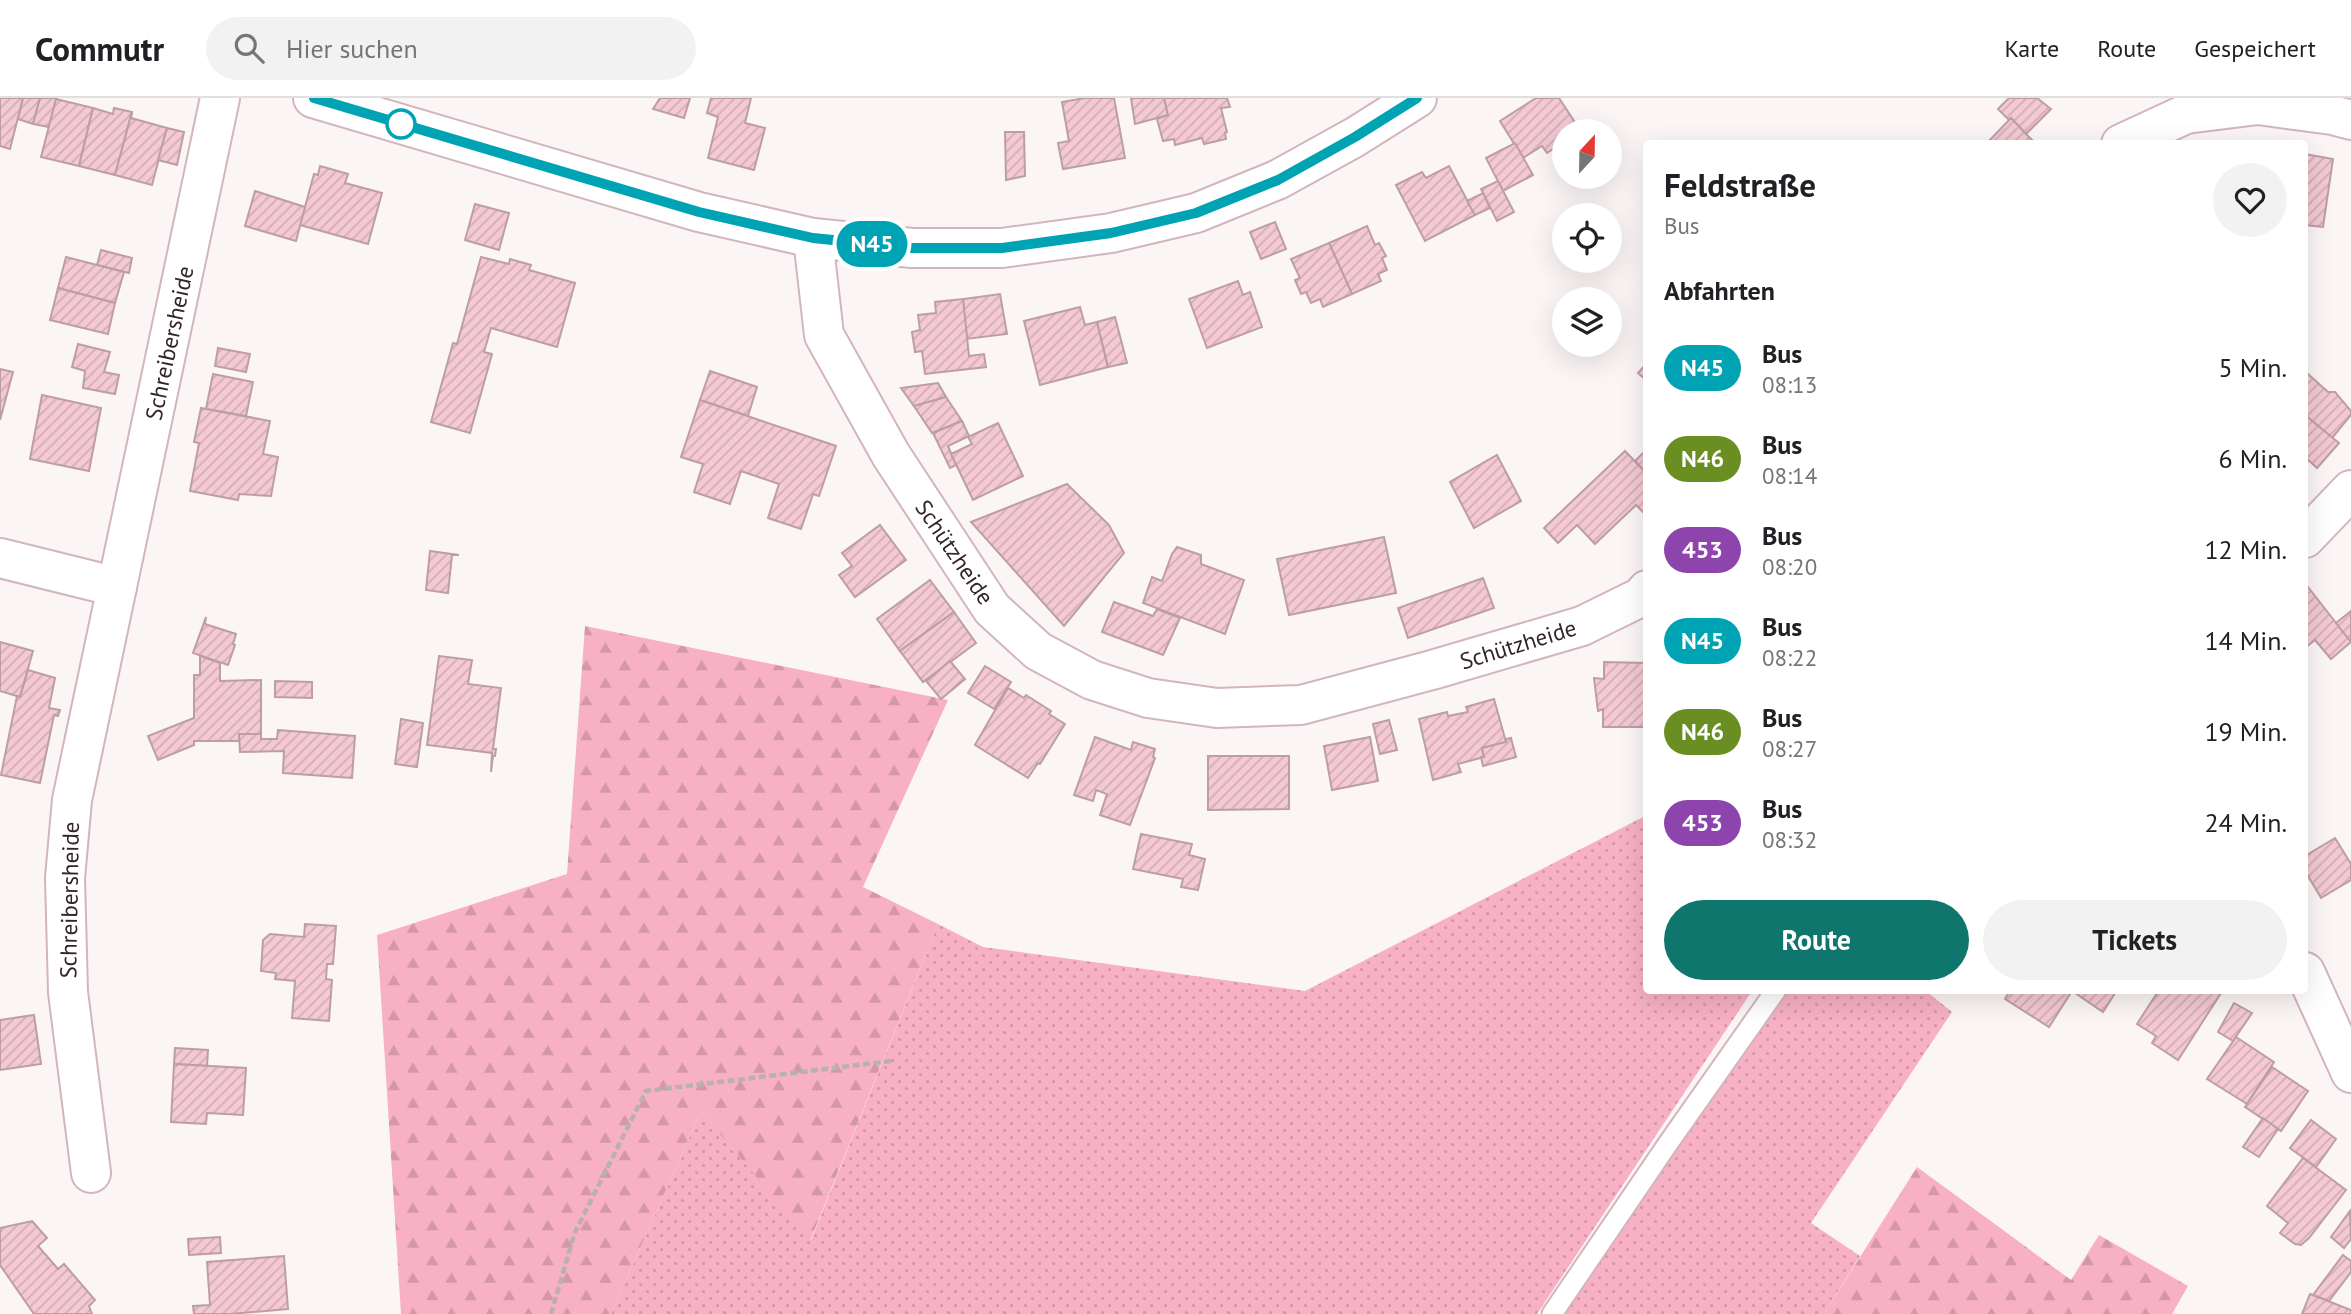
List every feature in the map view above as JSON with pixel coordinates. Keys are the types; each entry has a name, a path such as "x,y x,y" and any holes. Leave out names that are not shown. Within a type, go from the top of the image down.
{"street":[{"name":"Schreibersheide","path":"92,1173 68,992 65,878 72,800 220,98"},
{"path":"313,98 699,212 813,238 912,248 1002,248 1111,233 1196,213 1278,180 1417,98"},
{"path":"2129,140 2186,114 2258,105 2351,120"},
{"name":"Schützheide","path":"813,238 824,335 891,455 992,609 1038,651 1092,680 1148,698 1217,708 1301,705 1582,626 1643,596"},
{"path":"2308,535 2351,490"},
{"path":"0,558 117,587"},
{"path":"2308,979 2351,1073"}],"lane":[{"path":"1552,1314 1773,994"}],"path":[{"path":"551,1314 575,1232 646,1091 891,1061"}],"green space":[{"path":"585,626 948,700 863,887 938,924 810,1241 701,1111 611,1314 401,1314 377,935 567,874"},
{"path":"1643,817 1643,994 1750,994 1537,1314 611,1314 701,1111 811,1240 938,924 983,947 1305,991"},
{"path":"1784,994 1930,994 1952,1012 1811,1223 1860,1256 1824,1314 1562,1314 1673,1149"},
{"path":"1917,1167 2071,1280 2099,1235 2188,1286 2172,1314 1824,1314"}],"building":[{"path":"0,98 23,98 10,149 0,146"},
{"path":"23,98 40,98 33,124 18,119"},
{"path":"40,98 57,98 49,127 33,124"},
{"path":"660,98 690,98 684,118 653,109"},
{"path":"711,98 751,98 745,123 765,128 754,170 708,158 718,117 707,113"},
{"path":"1085,98 1114,98 1125,158 1063,169 1058,143 1069,141 1062,102"},
{"path":"1131,98 1164,98 1168,115 1135,124"},
{"path":"1164,98 1227,98 1230,107 1221,108 1227,132 1226,139 1204,144 1202,138 1175,145 1174,139 1163,141 1157,119 1168,115"},
{"path":"1536,98 1559,98 1573,119 1552,119 1552,150 1547,153 1542,146 1523,158 1500,121"},
{"path":"2009,98 2037,98 2051,109 2026,134 1998,109"},
{"path":"56,99 93,108 79,166 41,157"},
{"path":"93,108 113,114 114,108 132,112 115,175 79,166"},
{"path":"132,112 131,118 167,128 152,185 115,175"},
{"path":"2011,118 2032,140 1990,140"},
{"path":"167,128 184,132 177,165 158,160"},
{"path":"1005,132 1024,132 1025,176 1006,180"},
{"path":"1515,143 1533,175 1503,191 1486,158"},
{"path":"2308,155 2333,159 2323,227 2308,225"},
{"path":"320,166 348,174 345,183 382,193 368,244 300,225 314,174 318,175"},
{"path":"1449,166 1475,215 1425,241 1396,185 1422,172 1426,178"},
{"path":"1498,181 1514,212 1497,221 1481,189"},
{"path":"255,191 305,207 296,241 245,226"},
{"path":"1483,193 1490,208 1475,215 1467,201"},
{"path":"475,204 509,213 499,250 465,240"},
{"path":"1275,222 1286,249 1261,259 1250,232"},
{"path":"1367,226 1375,245 1379,243 1386,256 1382,258 1387,270 1378,274 1381,281 1352,294 1329,243"},
{"path":"1329,243 1352,294 1323,307 1320,299 1311,303 1306,292 1301,294 1295,280 1300,278 1291,259"},
{"path":"101,250 132,258 129,273 97,265"},
{"path":"66,257 124,272 115,303 58,288"},
{"path":"481,257 509,264 510,259 531,265 529,270 575,283 557,347 491,328 484,352 492,354 470,433 431,422 453,343 457,344"},
{"path":"1238,281 1243,295 1250,292 1262,327 1207,348 1189,299"},
{"path":"58,288 115,303 108,334 50,320"},
{"path":"1000,294 1007,334 966,339 963,299"},
{"path":"963,299 969,356 984,354 986,367 925,374 922,351 915,352 912,332 920,330 918,315 936,313 935,302"},
{"path":"1080,307 1085,325 1097,322 1108,367 1040,385 1024,321"},
{"path":"1115,317 1127,363 1108,367 1097,322"},
{"path":"78,344 110,352 104,372 119,375 115,394 83,388 85,371 72,367"},
{"path":"218,348 250,354 246,372 215,366"},
{"path":"0,369 13,372 0,420"},
{"path":"710,371 757,387 748,416 700,400"},
{"path":"213,374 253,382 246,416 206,409"},
{"path":"2308,374 2328,392 2335,392 2351,411 2351,415 2332,438 2308,418"},
{"path":"938,383 946,397 914,406 901,388"},
{"path":"42,395 101,408 89,471 30,459"},
{"path":"946,397 962,421 932,433 914,406"},
{"path":"700,400 836,446 819,496 813,494 801,529 768,518 779,484 741,471 730,504 694,492 703,464 681,457"},
{"path":"201,408 270,421 263,454 278,457 271,496 239,494 238,500 190,491 199,443 194,442"},
{"path":"2308,417 2339,443 2317,468 2308,460"},
{"path":"962,421 969,436 948,446 956,465 950,468 933,433"},
{"path":"998,423 1023,476 973,500 951,454 972,444 968,437"},
{"path":"1625,451 1643,470 1643,512 1636,505 1595,544 1577,525 1558,543 1544,528"},
{"path":"1643,453 1643,470 1635,461"},
{"path":"1497,455 1521,501 1474,528 1450,482"},
{"path":"1067,484 1109,525 1124,553 1064,626 971,522"},
{"path":"880,525 906,560 855,597 839,575 852,566 842,553"},
{"path":"1384,537 1396,593 1289,615 1277,559"},
{"path":"1177,547 1201,555 1201,564 1244,580 1225,634 1143,603 1152,577 1162,581"},
{"path":"430,551 459,555 452,555 448,593 426,590"},
{"path":"1483,578 1494,608 1408,638 1398,608"},
{"path":"930,580 954,612 900,651 877,619"},
{"path":"2308,587 2351,642 2331,659 2315,640 2308,646"},
{"path":"1114,602 1153,616 1157,609 1180,618 1163,655 1102,632"},
{"path":"2351,611 2351,642 2336,623"},
{"path":"954,612 976,643 923,682 900,651"},
{"path":"206,617 205,624 236,634 228,665 193,653"},
{"path":"0,642 33,651 20,697 0,691"},
{"path":"200,656 220,663 220,681 261,680 261,734 239,734 239,741 194,741 194,745 158,760 148,736 194,718 194,675 200,675"},
{"path":"439,656 472,660 468,684 501,688 493,749 496,749 491,772 492,753 427,745"},
{"path":"950,661 965,679 941,699 926,681"},
{"path":"1604,662 1643,663 1643,727 1603,727 1603,709 1598,711 1594,678 1604,679"},
{"path":"985,666 1011,682 994,709 968,693"},
{"path":"28,670 55,678 49,708 60,710 58,716 54,715 40,783 1,775 17,696 20,697"},
{"path":"275,681 312,682 312,698 275,697"},
{"path":"1008,688 1024,698 1026,695 1065,724 1028,778 975,745"},
{"path":"1494,699 1506,742 1482,748 1484,757 1458,764 1461,772 1433,780 1419,719 1447,712 1448,716 1468,712 1466,707"},
{"path":"401,719 423,723 417,767 395,764"},
{"path":"1389,720 1397,750 1380,754 1373,724"},
{"path":"278,730 355,736 352,778 283,773 284,751 240,752 239,734 261,734 261,739 277,739"},
{"path":"1095,737 1131,750 1133,742 1155,749 1155,758 1130,825 1100,815 1107,794 1096,790 1093,801 1074,795"},
{"path":"1370,737 1378,781 1332,790 1324,746"},
{"path":"1511,738 1516,757 1483,766 1482,748 1506,742 1506,739"},
{"path":"1208,756 1289,756 1289,809 1208,810"},
{"path":"1141,834 1192,844 1189,855 1205,859 1198,890 1181,887 1183,879 1133,869"},
{"path":"2335,838 2351,864 2351,880 2321,898 2308,876 2308,854"},
{"path":"305,924 336,926 333,964 327,964 326,979 332,980 329,1021 292,1018 295,981 275,979 276,973 261,971 263,940 270,934 304,937"},
{"path":"2008,994 2070,994 2049,1027 2005,999"},
{"path":"2076,994 2114,994 2103,1012"},
{"path":"2156,994 2220,994 2178,1060 2152,1043 2156,1036 2137,1024"},
{"path":"2234,1003 2252,1013 2233,1041 2218,1032"},
{"path":"34,1015 41,1064 0,1070 0,1020"},
{"path":"2236,1037 2274,1062 2247,1104 2207,1079"},
{"path":"175,1048 208,1050 207,1066 174,1064"},
{"path":"174,1064 246,1068 243,1115 207,1113 206,1124 171,1122"},
{"path":"2272,1067 2308,1091 2281,1131 2245,1107"},
{"path":"2263,1118 2278,1129 2259,1157 2243,1147"},
{"path":"2311,1120 2336,1139 2316,1167 2290,1148"},
{"path":"2303,1158 2346,1190 2301,1245 2295,1244 2280,1233 2288,1223 2267,1206"},
{"path":"2350,1211 2351,1239 2344,1248 2331,1237"},
{"path":"32,1221 47,1238 38,1246 58,1269 64,1264 95,1300 89,1306 92,1314 34,1314 0,1265 0,1228"},
{"path":"220,1237 221,1253 189,1255 188,1239"},
{"path":"2343,1255 2351,1261 2351,1272 2329,1301 2313,1295"},
{"path":"284,1256 288,1309 194,1314 193,1306 210,1305 207,1262"},
{"path":"2310,1294 2351,1310 2351,1314 2302,1314"}],"bus line":[{"name":"N45","path":"314,98 699,212 813,238 912,248 1002,248 1111,233 1196,213 1278,180 1417,98"}]}
